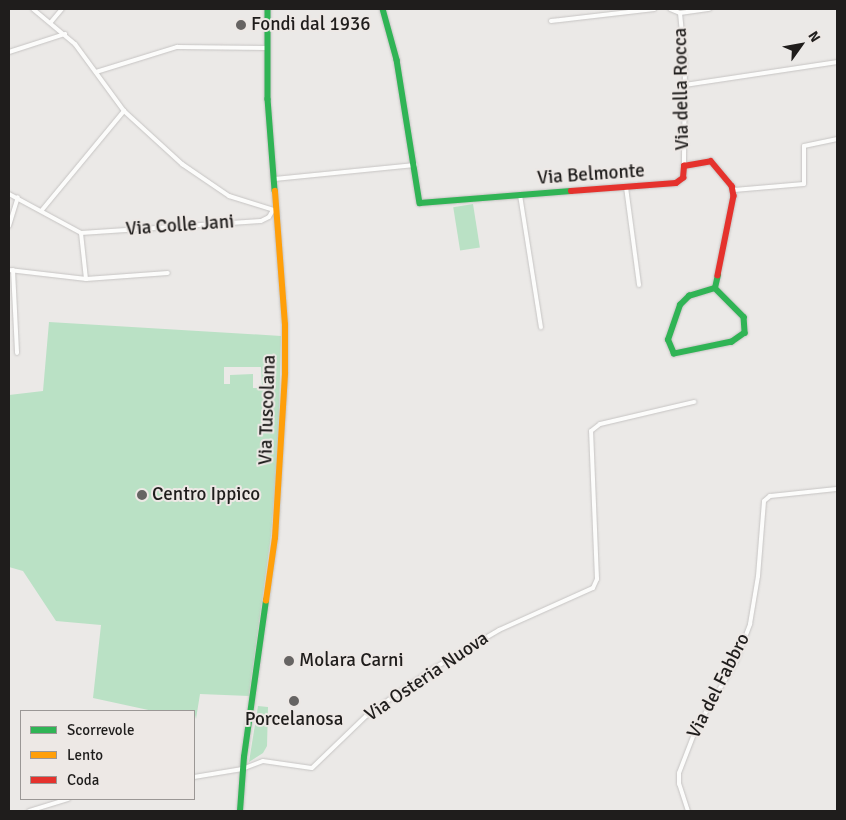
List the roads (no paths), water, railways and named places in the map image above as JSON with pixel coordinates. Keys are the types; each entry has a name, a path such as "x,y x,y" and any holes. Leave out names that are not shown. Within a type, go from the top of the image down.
{"street":[{"path":"33,9 65,34 124,111 201,178 233,198 275,210"},
{"path":"51,22 62,9"},
{"name":"Via Tuscolana","path":"240,811 242,769 275,538 282,456 285,325 275,210 267,48 268,9"},
{"path":"274,179 415,165 398,60 383,9"},
{"name":"Via della Rocca","path":"551,21 654,9"},
{"name":"Via della Rocca","path":"670,9 680,13 710,9"},
{"name":"Via della Rocca","path":"680,13 685,85 684,166"},
{"path":"9,52 65,34"},
{"path":"96,72 177,47 267,48"},
{"path":"685,85 837,62"},
{"path":"42,210 124,111"},
{"path":"734,190 803,184 804,146 837,139"},
{"path":"684,166 713,162 734,190 715,288"},
{"name":"Via Belmonte","path":"415,165 420,203 678,183 684,177 684,166"},
{"path":"626,187 640,285"},
{"path":"9,194 18,197 81,233 86,279"},
{"path":"520,195 541,328"},
{"path":"9,226 18,197"},
{"name":"Via Colle Jani","path":"81,233 261,221 269,217 275,210"},
{"path":"17,353 11,270 86,279 168,274"},
{"path":"715,288 741,312 746,324 745,333 734,342 674,354 668,339 680,305 691,295 715,288"},
{"name":"Via Osteria Nuova","path":"242,769 266,761 312,768 366,716 431,670 499,630 593,588 597,579 591,431 601,424 694,402"},
{"name":"Via del Fabbro","path":"688,811 679,784 679,773 694,731 736,661 751,622 765,499 837,489"},
{"path":"195,777 242,769"},
{"path":"29,811 65,800"}],"place":[{"name":"Fondi dal 1936","path":"241,25"},
{"name":"Centro Ippico","path":"142,495"},
{"name":"Molara Carni","path":"289,661"},
{"name":"Porcelanosa","path":"294,701"}]}
